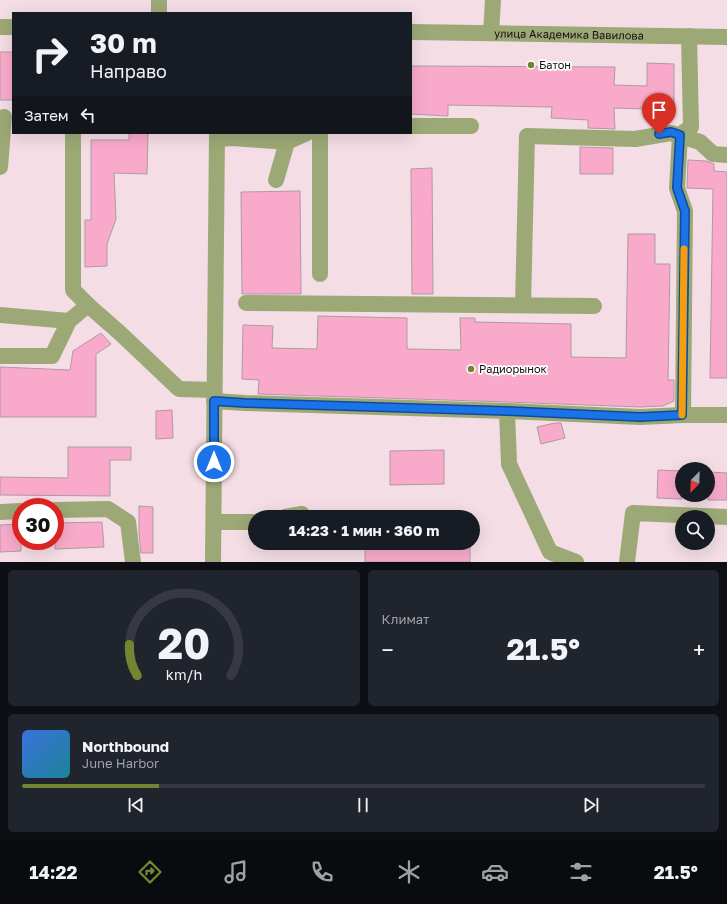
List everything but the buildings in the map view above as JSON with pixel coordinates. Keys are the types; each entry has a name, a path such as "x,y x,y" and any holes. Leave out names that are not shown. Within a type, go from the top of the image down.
{"street":[{"path":"159,0 159,12"},
{"path":"491,33 493,0"},
{"path":"0,27 12,27"},
{"name":"улица Академика Вавилова","path":"412,32 727,36"},
{"path":"680,135 691,127 689,36"},
{"path":"0,167 6,117"},
{"path":"412,126 471,126"},
{"path":"523,304 527,136 635,138 671,132 700,142 713,154 727,155"},
{"path":"73,134 73,290 122,334 179,389 252,404 507,411 640,417 727,415"},
{"path":"214,562 217,136 287,142 305,134"},
{"path":"320,134 320,274"},
{"path":"680,135 677,188 685,211 682,415"},
{"path":"276,180 287,142"},
{"path":"246,303 523,304 594,306"},
{"path":"0,356 52,356 69,321 88,305"},
{"path":"0,315 69,321"},
{"path":"507,411 509,464 550,557 576,562"},
{"path":"64,510 108,509 128,522 133,562"},
{"path":"0,512 12,511"},
{"path":"627,562 634,513 727,517"},
{"path":"214,522 248,522"}],"slow traffic":[{"path":"682,415 684,249"}],"place":[{"name":"Батон","path":"531,65"},
{"name":"Радиорынок","path":"471,369"}],"route":[{"path":"214,462 214,401 640,417 682,415 685,211 677,188 680,135 671,132 659,134"}]}
